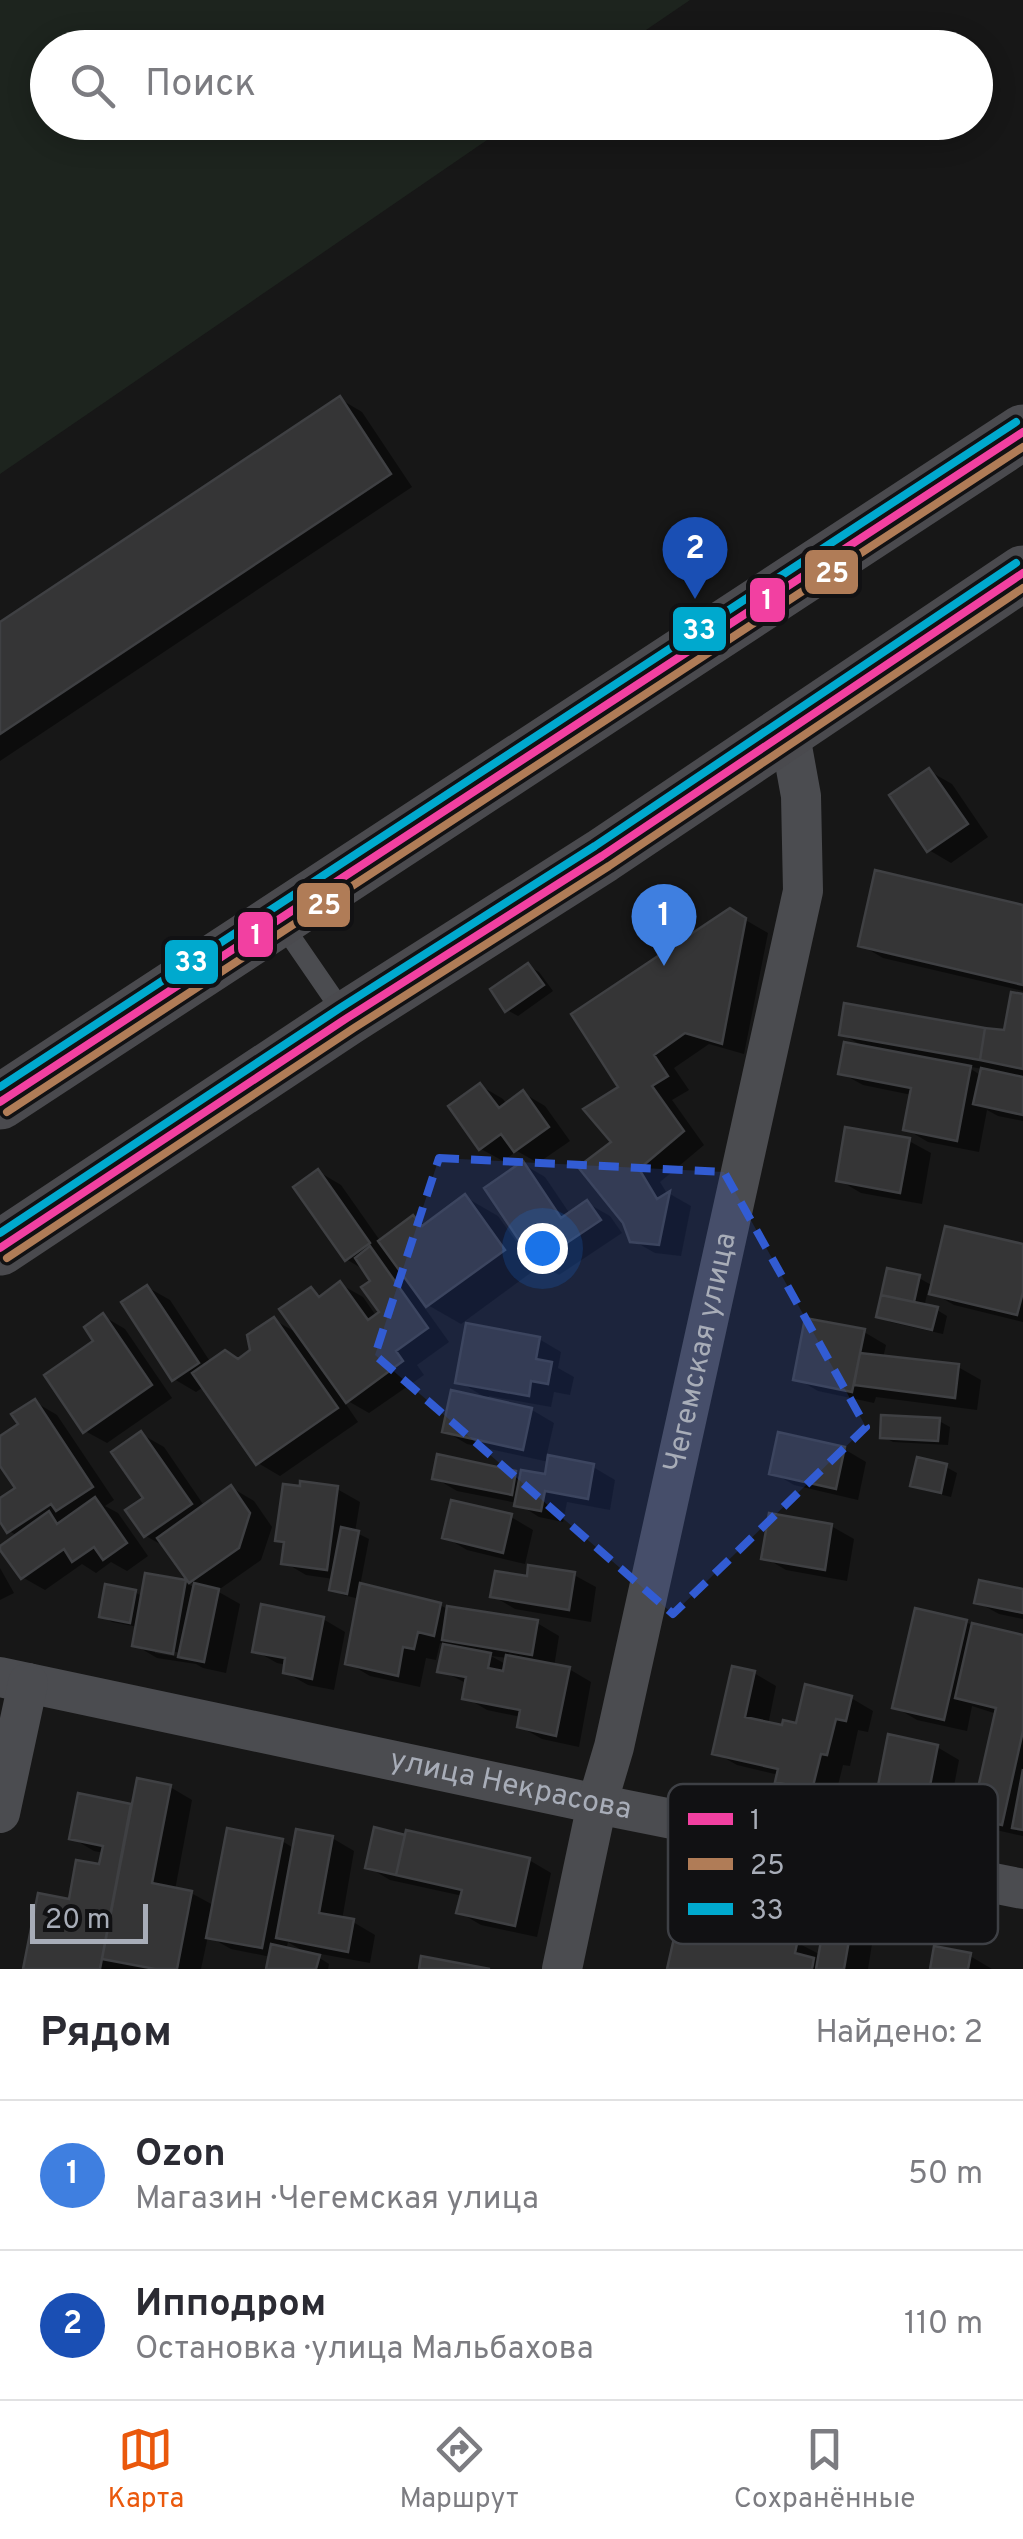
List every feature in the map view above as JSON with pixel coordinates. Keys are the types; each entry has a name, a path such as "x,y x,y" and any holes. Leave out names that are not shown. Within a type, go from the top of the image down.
{"main road":[{"path":"0,1102 1023,432"},
{"path":"0,1248 347,1018 602,856 1021,577"}],"street":[{"name":"Чегемская улица","path":"562,1969 803,891 802,796 788,730"},
{"name":"улица Некрасова","path":"14,1680 668,1818"},
{"path":"0,1814 14,1680"},
{"name":"улица Некрасова","path":"998,1884 1023,1889"}],"lane":[{"path":"280,920 347,1018"}],"highlighted area":[{"path":"439,1158 724,1172 866,1427 673,1614 375,1355"}],"shaded area":[{"path":"0,0 690,0 646,30 30,30 30,140 487,140 0,474"}],"building":[{"path":"340,396 391,474 0,734 0,622"},
{"path":"929,768 968,824 927,852 889,795"},
{"path":"875,870 1023,905 1023,985 858,946"},
{"path":"730,908 746,918 722,1044 685,1033 654,1055 668,1076 652,1086 684,1131 639,1169 657,1199 670,1191 659,1245 630,1242 623,1223 578,1167 611,1142 583,1109 618,1087 571,1014"},
{"path":"528,963 544,985 505,1012 490,989"},
{"path":"1011,992 1023,994 1023,1069 980,1060 985,1028 1004,1030"},
{"path":"844,1003 985,1028 980,1060 839,1035"},
{"path":"844,1042 971,1066 957,1141 903,1130 911,1088 838,1074"},
{"path":"981,1068 1023,1077 1023,1115 973,1104"},
{"path":"480,1083 499,1108 523,1090 549,1127 514,1152 501,1134 479,1150 448,1106"},
{"path":"845,1127 910,1138 900,1193 836,1181"},
{"path":"523,1161 561,1218 587,1200 601,1220 535,1264 484,1188"},
{"path":"318,1169 370,1243 345,1261 293,1187"},
{"path":"465,1194 505,1250 426,1307 378,1241 413,1215 422,1226"},
{"path":"945,1226 1023,1244 1023,1292 1017,1315 929,1294"},
{"path":"370,1246 428,1328 396,1351 403,1361 346,1403 279,1309 311,1287 319,1297 340,1281 368,1320 379,1312 361,1287 370,1281 355,1258"},
{"path":"887,1268 920,1275 914,1302 881,1295"},
{"path":"147,1285 199,1363 172,1381 121,1302"},
{"path":"881,1295 938,1307 932,1330 876,1317"},
{"path":"103,1313 152,1385 83,1433 44,1375 93,1341 84,1327"},
{"path":"274,1317 338,1408 256,1465 192,1373 225,1350 238,1359 250,1350 247,1335"},
{"path":"805,1318 865,1329 852,1392 793,1380"},
{"path":"466,1323 540,1337 536,1359 552,1362 548,1384 531,1381 529,1396 455,1383"},
{"path":"860,1353 959,1364 955,1398 854,1385"},
{"path":"451,1390 532,1408 523,1450 442,1432"},
{"path":"35,1399 93,1487 56,1511 51,1504 7,1533 0,1522 0,1498 15,1488 0,1466 0,1436 18,1424 11,1414"},
{"path":"881,1415 940,1418 938,1441 880,1438"},
{"path":"141,1431 192,1504 144,1537 125,1510 143,1498 111,1452"},
{"path":"778,1432 845,1447 836,1489 769,1474"},
{"path":"437,1454 516,1471 512,1495 432,1479"},
{"path":"548,1455 594,1464 588,1499 545,1491 541,1511 514,1506 521,1470 545,1474"},
{"path":"917,1457 947,1464 941,1493 910,1486"},
{"path":"300,1481 338,1486 327,1570 281,1564 284,1542 275,1541 283,1484 300,1486"},
{"path":"231,1485 250,1513 239,1548 189,1583 157,1538"},
{"path":"95,1497 127,1543 103,1560 94,1547 72,1562 64,1549 21,1579 0,1546 49,1511 57,1524"},
{"path":"451,1500 512,1514 503,1553 442,1538"},
{"path":"769,1513 832,1524 825,1570 761,1559"},
{"path":"341,1527 359,1531 347,1594 329,1590"},
{"path":"528,1565 575,1572 569,1610 490,1597 495,1571 527,1576"},
{"path":"145,1573 186,1580 173,1654 132,1646"},
{"path":"979,1580 1023,1589 1023,1613 974,1603"},
{"path":"194,1583 219,1589 204,1662 178,1657"},
{"path":"360,1583 441,1603 434,1636 418,1632 414,1649 403,1647 398,1676 345,1664"},
{"path":"105,1584 136,1590 130,1623 99,1617"},
{"path":"261,1604 324,1617 312,1679 283,1673 285,1658 252,1652"},
{"path":"447,1606 538,1620 532,1655 442,1640"},
{"path":"915,1608 967,1620 944,1720 892,1708"},
{"path":"972,1623 1023,1635 1023,1731 1002,1825 998,1824 998,1784 979,1784 996,1708 955,1698"},
{"path":"443,1644 491,1653 488,1668 503,1671 506,1655 570,1667 556,1736 517,1727 520,1710 462,1699 466,1677 437,1672"},
{"path":"732,1666 755,1671 745,1717 782,1725 783,1720 796,1723 805,1684 852,1696 846,1721 836,1719 827,1755 821,1754 814,1784 775,1782 778,1769 712,1754"},
{"path":"888,1734 938,1745 930,1784 878,1784"},
{"path":"1023,1769 1023,1830 1012,1828"},
{"path":"137,1778 171,1785 152,1883 192,1891 177,1969 102,1959"},
{"path":"78,1793 131,1804 100,1969 23,1969 38,1893 69,1899 76,1860 99,1864 103,1846 69,1839"},
{"path":"374,1827 405,1835 396,1875 365,1868"},
{"path":"227,1828 283,1839 262,1948 206,1938"},
{"path":"296,1829 333,1836 319,1913 354,1919 348,1952 276,1938"},
{"path":"406,1830 530,1858 515,1926 456,1913 462,1890 396,1875"},
{"path":"271,1944 320,1955 316,1969 266,1969"},
{"path":"673,1944 797,1944 795,1953 814,1958 812,1969 667,1969"},
{"path":"820,1944 848,1944 844,1969 816,1969"},
{"path":"934,1946 971,1953 968,1969 930,1969"},
{"path":"421,1956 490,1969 419,1969"}],"transit line":[{"name":"33","path":"0,1087 1016,422"},
{"name":"1","path":"0,1102 1023,432"},
{"name":"25","path":"7,1112 1023,447"},
{"name":"33","path":"0,1233 340,1008 595,846 1016,563"},
{"name":"1","path":"0,1248 347,1018 602,856 1023,573"},
{"name":"25","path":"7,1258 354,1028 609,866 1023,588"}],"place":[{"name":"Ипподром","path":"695,599"},
{"name":"Ozon","path":"664,966"}]}
